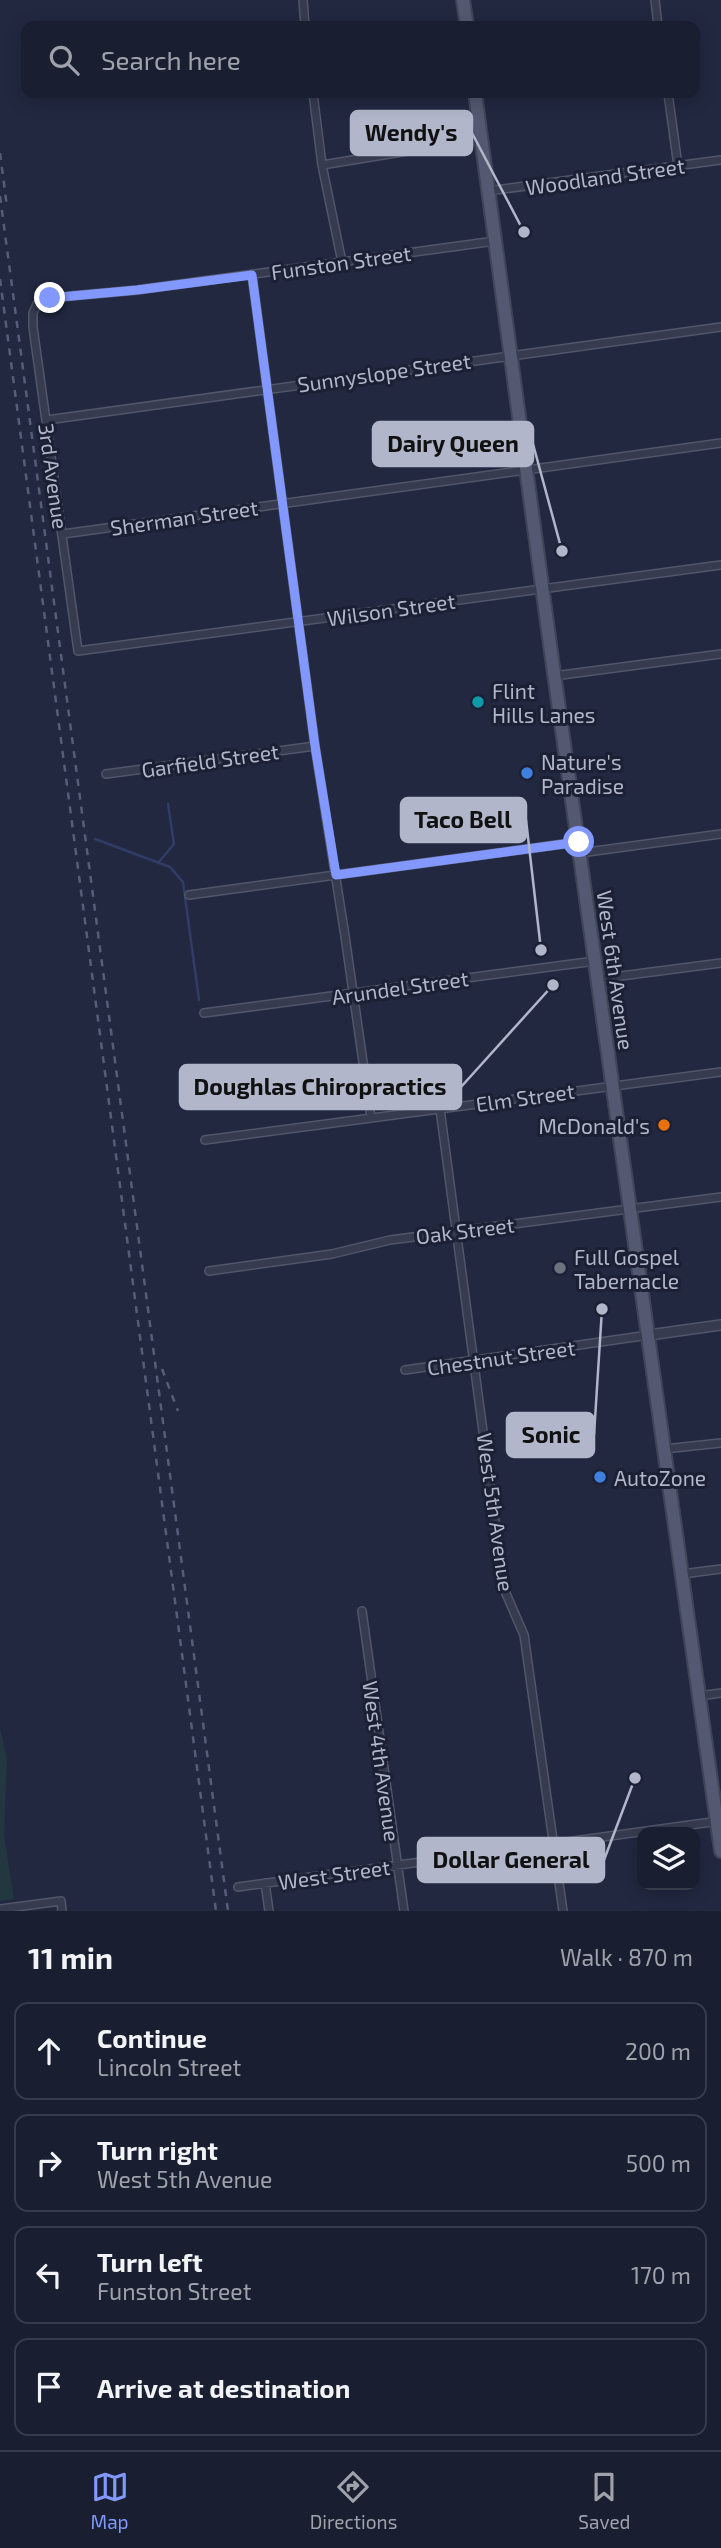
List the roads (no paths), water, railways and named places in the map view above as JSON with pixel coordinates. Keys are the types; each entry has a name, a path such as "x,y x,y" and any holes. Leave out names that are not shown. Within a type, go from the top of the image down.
{"main road":[{"path":"463,0 466,21"},
{"name":"West 6th Avenue","path":"476,98 554,676 719,1821 721,1851"}],"street":[{"path":"303,0 305,21"},
{"path":"655,0 657,21"},
{"path":"314,98 322,165 342,262"},
{"path":"669,98 678,166"},
{"path":"322,165 481,139"},
{"name":"Woodland Street","path":"488,191 721,160"},
{"name":"Funston Street","path":"38,360 33,313 35,307 50,298 137,290 495,240"},
{"path":"252,275 315,746 371,1118"},
{"name":"Sunnyslope Street","path":"47,420 721,327"},
{"name":"3rd Avenue","path":"38,360 71,592"},
{"name":"Sherman Street","path":"63,534 721,443"},
{"name":"Wilson Street","path":"71,592 78,650 721,565"},
{"path":"554,676 721,654"},
{"name":"Garfield Street","path":"106,774 315,746"},
{"path":"189,895 336,875 721,834"},
{"name":"Arundel Street","path":"204,1013 595,961"},
{"path":"598,979 721,963"},
{"name":"Elm Street","path":"205,1140 721,1072"},
{"name":"West 5th Avenue","path":"440,1109 504,1589 524,1636 564,1911"},
{"name":"Oak Street","path":"209,1271 332,1254 390,1240 721,1198"},
{"name":"Chestnut Street","path":"405,1370 721,1325"},
{"path":"664,1449 721,1443"},
{"path":"682,1574 721,1569"},
{"name":"West 4th Avenue","path":"362,1611 404,1911"},
{"path":"699,1696 721,1693"},
{"name":"West Street","path":"238,1887 719,1821"},
{"path":"265,1883 269,1911"},
{"path":"0,1909 61,1901 62,1911"}],"waterway":[{"path":"158,863 174,844 168,804"},
{"path":"95,839 170,867 183,882 199,1000"}],"railway":[{"path":"0,153 7,207"},
{"path":"0,196 228,1911"},
{"path":"0,279 216,1911"},
{"path":"162,1369 178,1411"}],"place":[{"name":"Wendy's","path":"524,232"},
{"name":"Dairy Queen","path":"562,551"},
{"name":"Flint Hills Lanes","path":"478,702"},
{"name":"Nature's Paradise","path":"527,773"},
{"name":"Taco Bell","path":"541,950"},
{"name":"Doughlas Chiropractics","path":"553,985"},
{"name":"McDonald's","path":"664,1125"},
{"name":"Full Gospel Tabernacle","path":"560,1268"},
{"name":"Sonic","path":"602,1309"},
{"name":"AutoZone","path":"600,1477"},
{"name":"Dollar General","path":"635,1778"}]}
